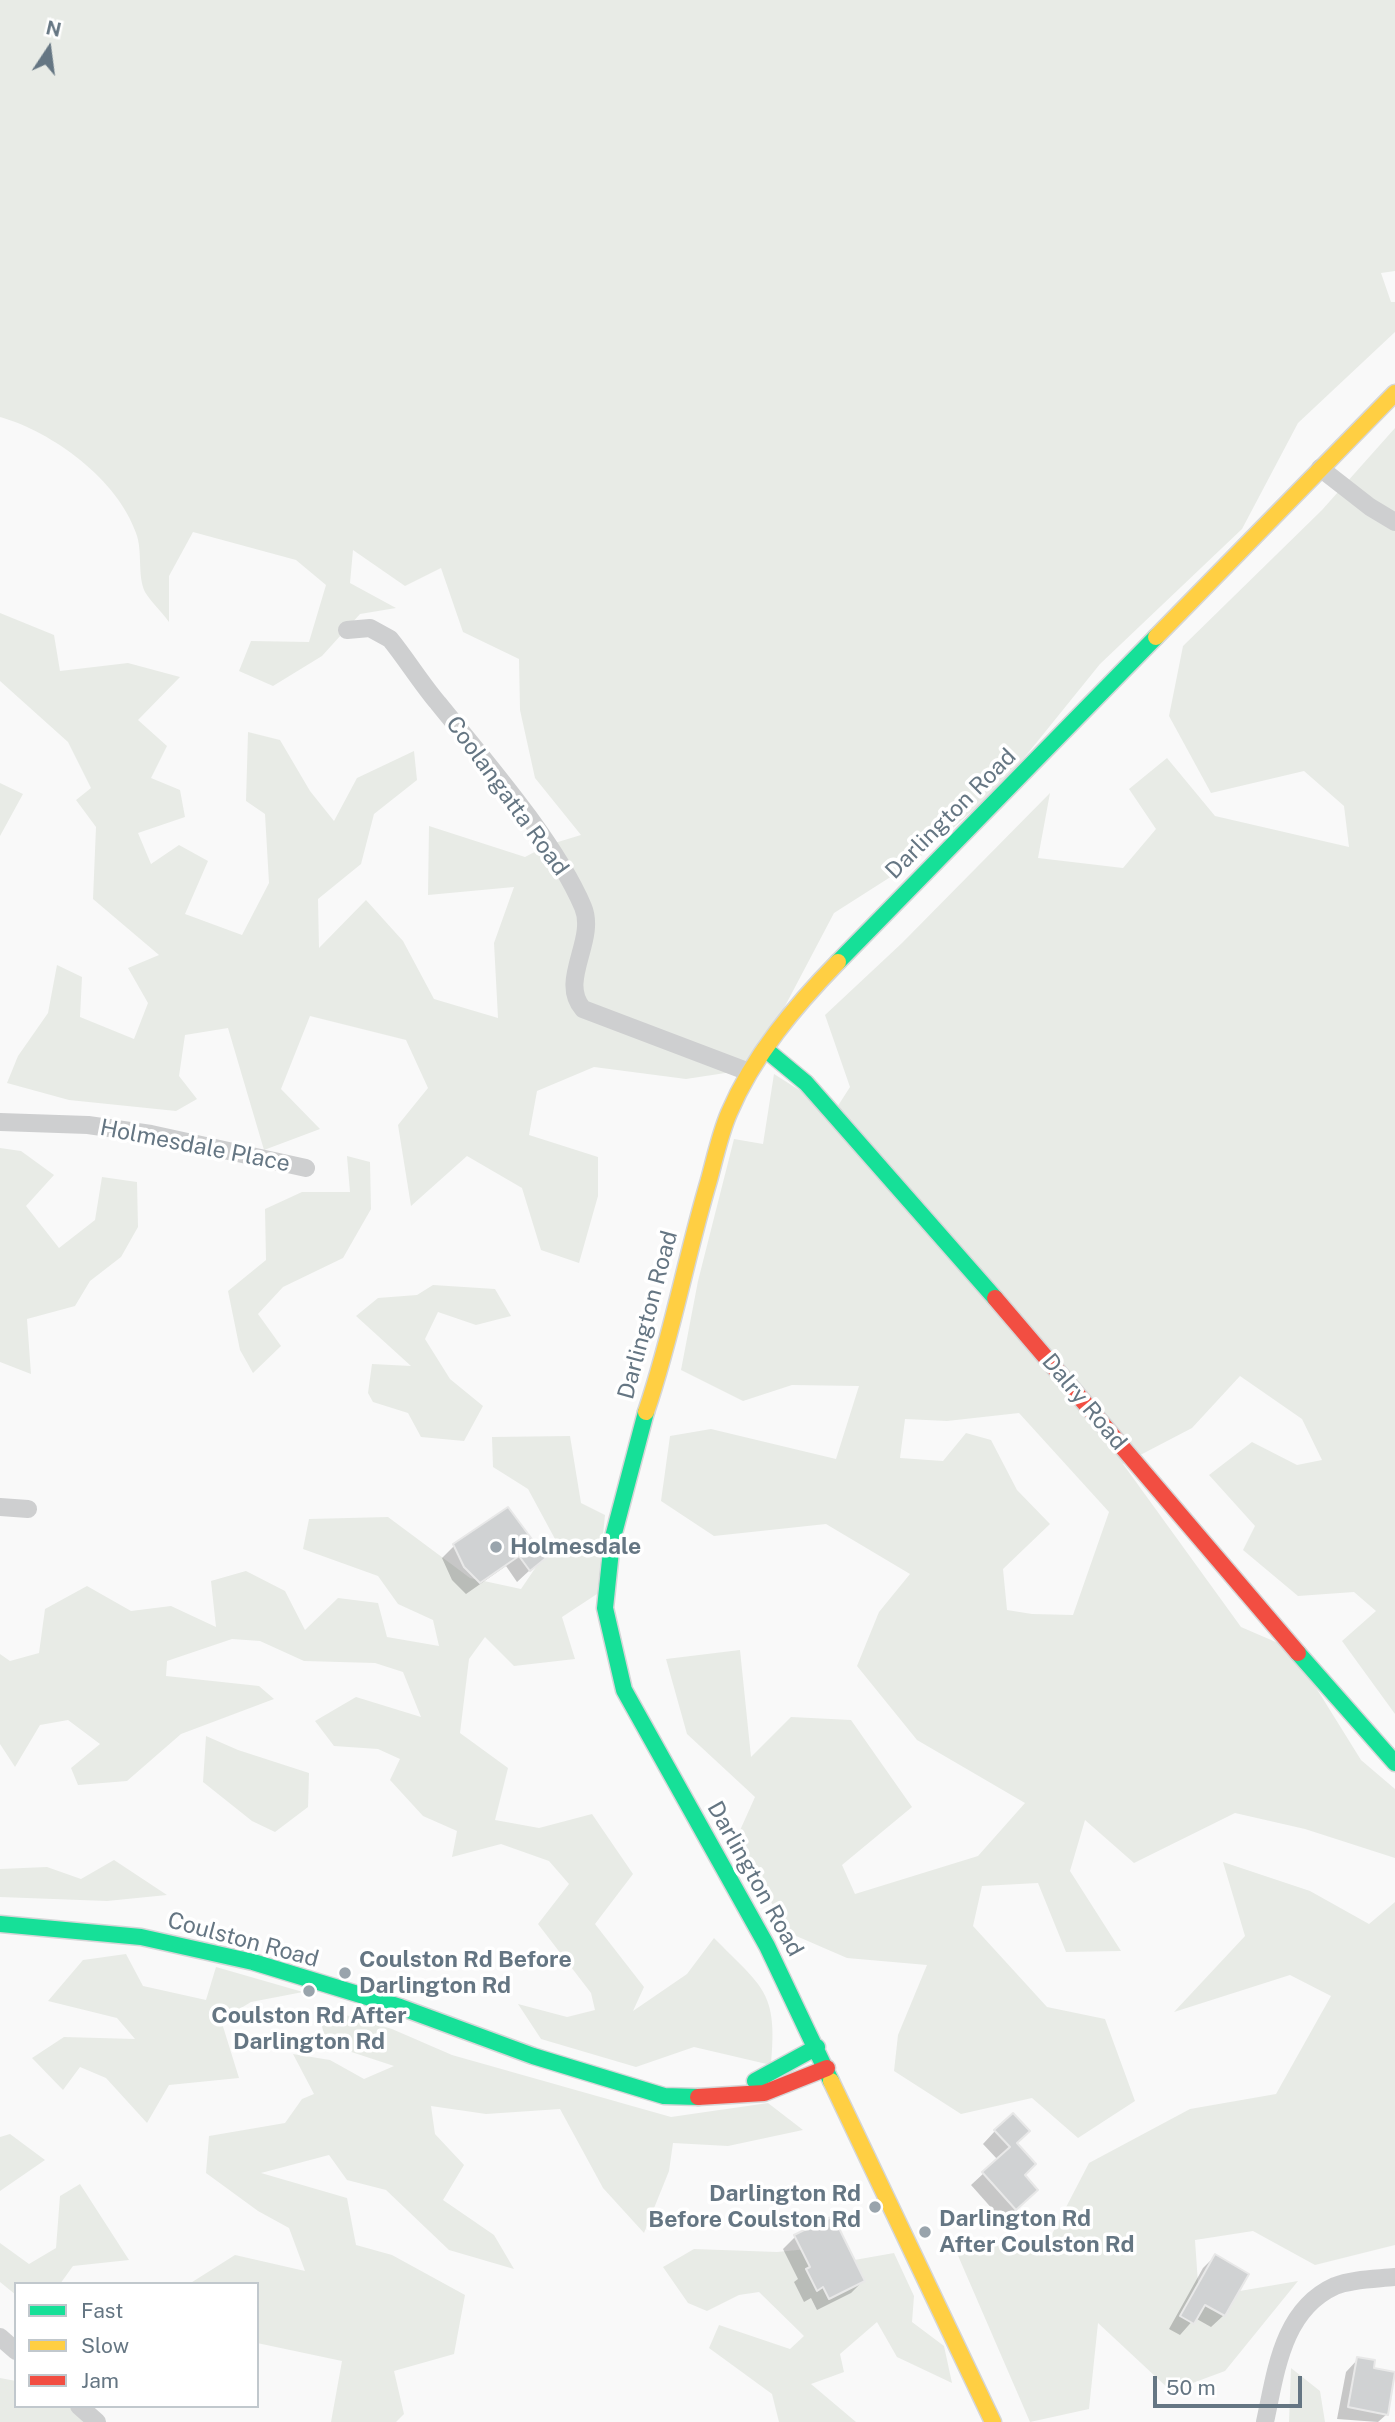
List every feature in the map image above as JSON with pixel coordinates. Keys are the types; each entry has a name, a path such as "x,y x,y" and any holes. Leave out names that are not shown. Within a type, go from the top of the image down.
{"street":[{"name":"Darlington Road","path":"993,2422 767,1946 624,1690 605,1608 612,1541 639,1431 664,1360 689,1248 728,1115 749,1072 806,995 1395,393"},
{"path":"1320,468 1370,507 1395,522"},
{"name":"Coolangatta Road","path":"347,630 370,628 390,639 537,831 578,895 586,913 586,930 573,991 575,1000 583,1009 749,1072"},
{"name":"Dalry Road","path":"765,1049 806,1083 946,1240 1366,1733 1395,1763"},
{"name":"Holmesdale Place","path":"0,1122 88,1125 151,1134 306,1168"},
{"path":"0,1507 28,1509"},
{"name":"Coulston Road","path":"0,1924 141,1937 253,1962 400,2007 533,2056 664,2096 709,2098 764,2093 827,2068"},
{"path":"751,2093 755,2081 817,2047"},
{"path":"1265,2422 1282,2346 1295,2321 1309,2304 1338,2285 1395,2277"},
{"path":"0,2337 14,2349"},
{"path":"81,2408 97,2422"}],"shaded area":[{"path":"0,0 1395,0 1395,271 1381,273 1391,302 1395,302 1395,332 1298,423 1242,529 1100,664 1003,784 914,862 834,913 784,1008 745,1070 686,1079 594,1067 537,1091 529,1135 598,1157 598,1196 579,1263 541,1250 522,1188 467,1156 411,1206 398,1125 428,1088 406,1040 310,1016 281,1089 320,1129 264,1150 228,1028 185,1035 179,1076 197,1099 176,1111 69,1100 7,1083 18,1056 48,1013 57,965 82,977 80,1017 134,1039 148,1003 128,968 159,955 93,899 96,827 76,800 91,788 68,742 0,681 0,613 54,635 60,671 128,663 180,677 138,720 167,746 151,778 180,790 185,817 138,833 151,864 179,845 208,861 185,914 242,935 269,883 265,814 246,801 248,732 280,740 310,791 334,821 357,778 414,751 417,780 374,814 361,864 318,899 319,948 366,900 403,941 434,999 498,1018 494,943 514,887 428,895 429,826 525,857 548,845 581,835 535,778 520,710 519,659 463,632 441,568 405,586 353,550 350,583 396,608 360,614 322,656 273,686 239,671 251,641 309,642 326,585 296,560 193,532 169,576 169,622 145,592 136,533 115,495 99,477 62,446 20,424 0,417"},
{"path":"1395,428 1395,1714 1342,1641 1376,1611 1354,1592 1298,1596 1243,1550 1255,1526 1209,1475 1252,1442 1297,1465 1322,1460 1302,1419 1240,1376 1192,1428 1123,1464 1241,1627 1292,1649 1361,1760 1395,1789 1395,1858 1305,1829 1235,1813 1134,1863 1085,1820 1070,1871 1121,1951 1066,1952 1038,1883 982,1886 973,1926 1047,2007 1105,2019 1135,2101 1078,2138 1032,2098 961,2114 894,2071 898,2035 927,1965 847,1958 787,1932 737,1837 755,1797 687,1734 666,1659 740,1650 751,1757 791,1717 851,1720 912,1807 842,1865 855,1894 978,1856 1025,1803 917,1740 857,1666 879,1612 910,1574 826,1524 714,1536 661,1501 670,1436 711,1429 836,1459 859,1386 792,1385 743,1401 681,1370 698,1281 734,1139 763,1144 774,1074 834,1112 850,1087 825,1015 902,943 1050,793 1038,858 1123,868 1156,829 1129,789 1167,758 1215,816 1349,847 1344,806 1304,771 1211,793 1169,716 1183,646 1322,510","holes":["1019,1413 1109,1512 1073,1615 1032,1614 1007,1610 1003,1569 1050,1524 1017,1490 991,1440 966,1433 943,1461 900,1458 905,1419 947,1421"]},
{"path":"0,783 23,794 0,836"},
{"path":"0,1148 21,1151 54,1175 26,1206 59,1248 95,1220 102,1177 137,1182 138,1227 121,1257 90,1281 75,1306 27,1319 31,1374 0,1362"},
{"path":"347,1156 370,1162 371,1209 343,1258 283,1287 258,1314 281,1346 253,1373 240,1350 228,1291 266,1260 265,1209 302,1192 350,1192"},
{"path":"433,1285 495,1289 511,1316 476,1325 438,1312 425,1339 450,1379 483,1406 464,1441 421,1437 408,1413 373,1402 368,1393 372,1364 411,1366 356,1316 378,1298 417,1295"},
{"path":"570,1436 581,1503 605,1515 597,1594 562,1617 575,1659 514,1666 485,1637 469,1659 460,1733 508,1768 495,1820 539,1828 592,1814 633,1874 595,1924 644,1987 633,2011 687,1974 714,1938 764,1993 772,2021 771,2065 694,2047 636,2067 541,2039 518,2004 567,2017 595,2010 591,1993 538,1924 569,1884 549,1861 501,1844 452,1857 457,1831 423,1816 390,1780 400,1759 378,1749 334,1746 315,1721 356,1697 421,1717 403,1672 375,1663 304,1661 260,1641 232,1639 167,1661 166,1676 259,1686 274,1699 181,1734 127,1781 78,1785 71,1768 100,1744 68,1720 40,1725 15,1767 0,1744 0,1654 10,1661 39,1653 45,1609 87,1586 131,1611 171,1606 216,1627 211,1581 246,1571 285,1591 305,1630 338,1598 378,1603 387,1637 439,1646 433,1620 398,1604 378,1576 303,1549 309,1519 388,1517 470,1578 521,1589 555,1539 528,1489 493,1467 492,1437"},
{"path":"206,1736 238,1750 309,1773 308,1807 275,1832 252,1821 203,1782"},
{"path":"114,1860 167,1895 107,1901 0,1897 0,1869 47,1867 81,1879"},
{"path":"1223,1862 1310,1891 1369,1924 1395,1902 1395,2245 1315,2265 1253,2231 1195,2240 1199,2298 1298,2281 1225,2371 1171,2391 1098,2323 1089,2409 1030,2422 956,2251 1050,2238 1089,2163 1190,2109 1276,2094 1331,1996 1290,1975 1174,2012 1245,1936"},
{"path":"126,1954 143,1986 206,2000 216,1967 303,1992 251,2002 221,2020 239,2078 169,2085 147,2123 106,2078 80,2067 63,2090 32,2058 64,2037 135,2039 117,2018 48,2001 83,1960"},
{"path":"316,2006 392,2029 452,2055 671,2117 768,2103 803,2130 728,2146 673,2143 669,2171 644,2233 603,2188 560,2109 486,2114 431,2106 435,2134 464,2165 443,2200 494,2235 514,2269 449,2250 386,2190 347,2180 329,2155 261,2173 347,2198 356,2245 392,2255 465,2295 454,2354 394,2371 404,2414 396,2422 331,2422 342,2361 259,2343 259,2282 192,2282 235,2255 305,2271 289,2228 258,2211 206,2173 209,2136 285,2123 302,2099 314,2094 293,2054 330,2060 364,2079 394,2066 327,2044"},
{"path":"10,2134 45,2160 0,2191 0,2137"},
{"path":"80,2184 129,2260 73,2266 61,2282 14,2282 14,2293 0,2282 0,2243 29,2264 56,2248 60,2196"},
{"path":"817,2248 843,2262 894,2253 914,2296 912,2322 944,2346 952,2383 897,2357 877,2322 840,2354 844,2372 811,2384 856,2422 779,2422 772,2394 709,2348 719,2325 790,2349 804,2336 759,2292 739,2295 707,2311 688,2303 663,2267 694,2249 777,2252"},
{"path":"1291,2368 1320,2391 1325,2422 1289,2422"},
{"path":"0,2378 14,2381 14,2408 75,2408 104,2422 0,2422"}],"building":[{"name":"Holmesdale","path":"508,1507 546,1558 530,1571 519,1556 480,1583 464,1567 453,1544"},
{"path":"1013,2113 1030,2131 1017,2143 1036,2164 1025,2175 1038,2190 1016,2210 982,2172 1010,2147 994,2130"},
{"path":"833,2216 865,2281 829,2299 823,2287 817,2291 806,2269 810,2267 794,2235"},
{"path":"1215,2254 1249,2274 1225,2316 1205,2305 1194,2324 1180,2316"},
{"path":"1357,2357 1375,2360 1374,2368 1395,2372 1388,2415 1348,2407"}],"traffic: fast":[{"path":"838,962 1156,637"},
{"path":"765,1049 806,1083 995,1298"},
{"path":"646,1412 612,1541 605,1608 624,1690 767,1946 831,2081"},
{"path":"1298,1653 1395,1763"},
{"path":"0,1924 141,1937 253,1962 400,2007 533,2056 664,2096 698,2097"},
{"path":"755,2081 817,2047"}],"traffic: slow":[{"path":"1156,637 1395,393"},
{"path":"646,1412 729,1113 750,1072 776,1033 838,962"},
{"path":"831,2081 993,2422"}],"traffic: jam":[{"path":"995,1298 1298,1653"},
{"path":"698,2097 764,2093 827,2068"}],"place":[{"name":"Holmesdale","path":"496,1547"},
{"name":"Coulston Rd Before Darlington Rd","path":"345,1973"},
{"name":"Coulston Rd After Darlington Rd","path":"309,1991"},
{"name":"Darlington Rd Before Coulston Rd","path":"875,2207"},
{"name":"Darlington Rd After Coulston Rd","path":"925,2232"}]}
